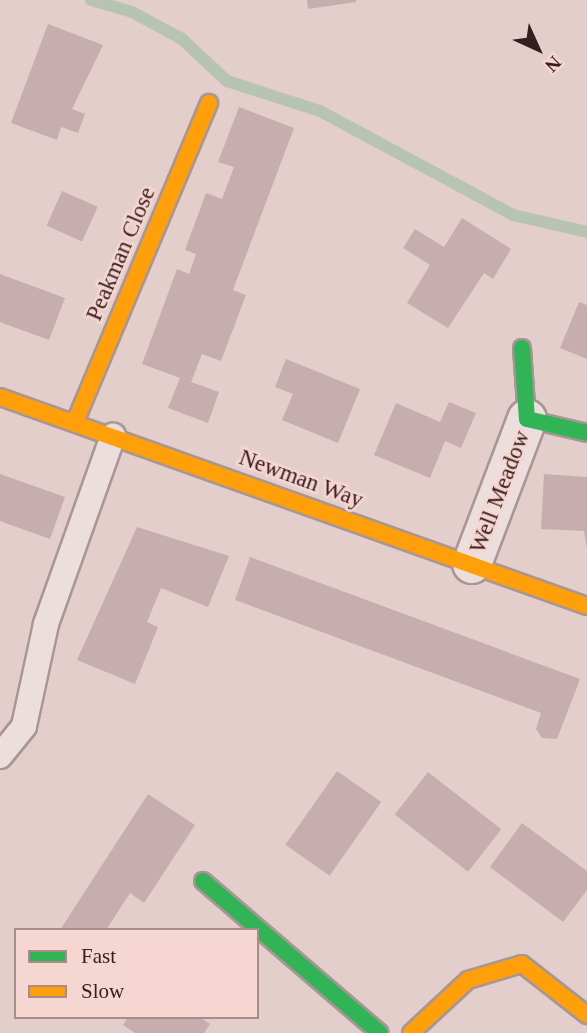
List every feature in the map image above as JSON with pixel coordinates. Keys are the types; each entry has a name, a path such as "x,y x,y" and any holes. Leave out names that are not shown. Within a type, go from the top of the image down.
{"street":[{"name":"Peakman Close","path":"75,422 209,103"},
{"name":"Well Meadow","path":"472,564 527,419 522,348"},
{"name":"Newman Way","path":"0,397 587,606"},
{"name":"Well Meadow","path":"527,419 587,433"},
{"path":"204,881 258,928"},
{"path":"259,928 380,1033"},
{"path":"411,1033 468,980 522,964 587,1015"}],"lane":[{"path":"0,756 24,726 46,624 113,436"}],"building":[{"path":"307,0 356,0 356,2 308,9"},
{"path":"48,24 103,45 72,109 85,114 78,133 61,127 57,140 11,123"},
{"path":"239,107 294,128 233,290 246,295 221,361 202,354 191,382 219,392 208,423 168,408 180,378 142,364 177,269 189,274 196,254 185,250 206,193 222,199 234,167 218,162"},
{"path":"62,191 98,207 82,242 47,226"},
{"path":"462,218 511,249 493,279 484,273 448,328 407,303 430,265 403,248 415,229 444,247"},
{"path":"0,274 65,298 49,340 0,322"},
{"path":"579,302 587,305 587,359 560,348"},
{"path":"286,359 360,389 338,443 282,420 293,394 275,387"},
{"path":"449,402 476,413 461,448 445,441 430,478 374,455 396,403 440,422"},
{"path":"0,474 65,497 50,539 0,521"},
{"path":"544,474 587,477 587,549 584,531 541,529"},
{"path":"137,527 229,556 208,607 161,588 147,622 158,627 135,684 77,660"},
{"path":"250,557 580,679 557,739 542,738 536,729 541,713 235,600"},
{"path":"337,771 381,802 330,876 285,845"},
{"path":"428,772 501,829 468,872 395,815"},
{"path":"148,794 195,825 144,903 130,893 107,928 61,928"},
{"path":"522,823 587,871 587,890 563,922 490,867"},
{"path":"127,1019 203,1019 210,1024 204,1033 135,1033 123,1025"}],"waterway":[{"path":"91,0 132,12 182,39 227,81 320,111 513,215 587,232"}],"traffic: fast":[{"path":"522,348 527,419 587,433"},
{"path":"203,881 258,928"},
{"path":"259,929 380,1033"}],"traffic: slow":[{"path":"75,422 209,103"},
{"path":"0,397 587,606"},
{"path":"411,1033 468,980 522,964 587,1015"}]}
